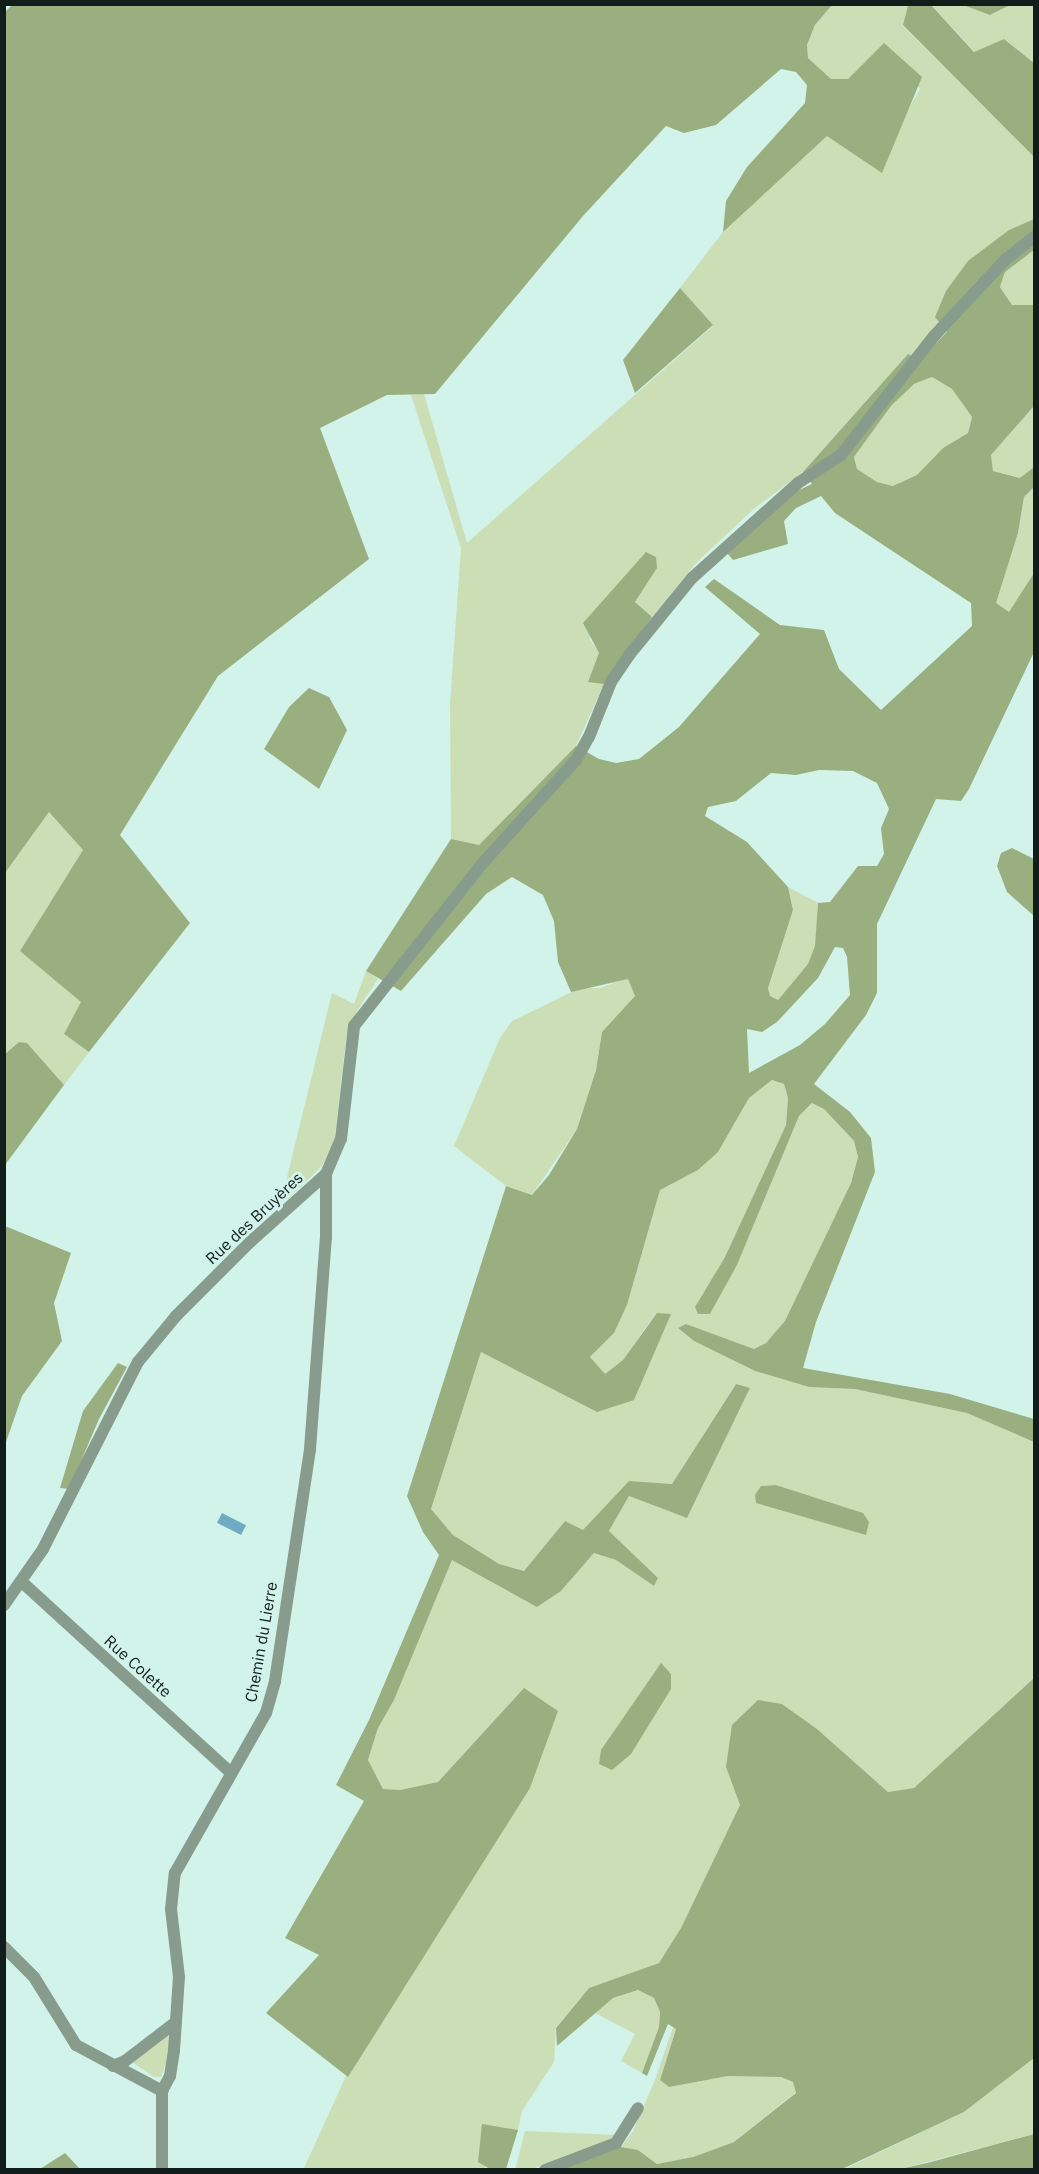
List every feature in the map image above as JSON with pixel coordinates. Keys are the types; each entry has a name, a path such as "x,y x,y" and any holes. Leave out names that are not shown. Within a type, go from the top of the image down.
{"street":[{"name":"Rue des Bruyères","path":"4,1605 23,1583 138,1362 184,1308 326,1174 341,1139 354,1026 496,849 576,760 589,737 611,682 692,578 798,483 841,455 934,336 1006,259 1035,237"},
{"name":"Chemin du Lierre","path":"162,2169 162,2091 170,2076 178,1977 171,1908 175,1873 266,1713 275,1681 310,1449 326,1238 326,1174"},
{"name":"Rue Colette","path":"23,1583 231,1773"},
{"path":"4,1947 34,1977 76,2045 162,2091"},
{"path":"113,2066 125,2061 176,2022"},
{"path":"545,2169 616,2143 638,2109"}],"green space":[{"path":"1010,4 990,15 963,5"},
{"path":"12,5 832,5 815,25 807,45 808,58 831,79 848,79 884,43 922,77 882,173 827,136 723,232 726,201 747,167 805,103 807,85 796,72 781,69 716,125 684,133 666,126 583,216 435,394 387,395 320,428 369,559 218,676 120,835 190,923 89,1052 64,1034 81,1002 20,951 83,850 49,812 5,873 4,13"},
{"path":"832,5 911,5 903,26 1034,157 1034,219 1009,230 936,317 947,332 920,359 908,354 803,472 755,508 697,562 652,617 635,602 657,568 589,638 599,653 604,684 576,746 478,846 451,839 450,703 461,548 411,395 424,394 467,543 713,326 680,288 723,232 827,135 882,172 904,116 920,89 884,44 848,79 831,80 808,58 807,45 815,25"},
{"path":"931,5 963,5 990,15 1010,5 1034,5 1034,63 1004,39 975,52"},
{"path":"931,5 974,52 1004,39 1034,63 1034,157 903,25 908,6"},
{"path":"1034,219 1034,250 1005,272 1000,287 1012,305 1034,305 1034,406 991,455 993,471 1020,478 1034,467 1034,487 1024,497 1018,533 996,603 1009,612 1034,573 1034,652 969,789 961,801 936,799 877,924 877,993 866,1015 814,1084 850,1112 871,1138 875,1172 816,1322 803,1368 950,1394 1034,1419 1034,1442 967,1413 855,1389 809,1387 755,1371 694,1341 678,1328 686,1324 754,1349 766,1343 785,1321 851,1183 858,1157 854,1141 824,1109 812,1103 799,1116 737,1265 710,1314 698,1314 695,1307 725,1257 786,1125 788,1098 784,1084 772,1080 749,1098 718,1152 698,1170 660,1190 627,1305 614,1333 590,1357 605,1374 623,1360 657,1313 671,1314 634,1400 597,1412 481,1352 431,1509 453,1535 499,1564 524,1571 565,1521 583,1530 629,1481 672,1484 736,1384 750,1388 687,1518 629,1496 609,1531 658,1578 654,1586 616,1560 594,1553 561,1591 537,1607 452,1560 394,1700 378,1728 368,1760 383,1789 400,1790 438,1782 524,1688 558,1711 530,1788 348,2077 266,2013 319,1955 285,1938 364,1801 336,1785 369,1720 439,1555 423,1532 407,1496 506,1186 532,1195 549,1175 577,1129 596,1070 602,1032 635,996 628,979 571,992 558,962 554,921 543,895 512,877 486,894 401,991 366,971 451,839 479,845 576,746 599,759 616,763 639,759 679,727 760,634 705,587 714,579 780,625 824,630 839,669 881,710 972,626 971,603 835,513 821,496 796,508 784,521 788,544 733,560 727,553 784,497 812,484 803,472 908,354 920,359 947,332 935,317 946,291 968,261 1009,230","holes":["932,377 952,389 972,417 968,433 943,448 917,475 893,486 877,482 857,469 854,457 891,406 914,384","819,770 853,771 877,783 889,809 881,828 884,854 877,866 858,866 830,902 818,903 815,946 808,964 778,1000 770,996 768,988 793,910 788,887 747,842 705,816 708,807 736,801 771,773 796,775","835,947 843,948 847,957 850,995 825,1024 800,1045 749,1073 747,1029 762,1032 777,1022 818,978"]},
{"path":"1034,250 1034,305 1012,305 1000,287 1005,272"},
{"path":"680,288 713,325 635,393 623,360"},
{"path":"932,377 952,389 972,417 968,433 943,448 917,475 894,486 877,482 857,469 854,457 891,406 914,384"},
{"path":"1034,406 1034,467 1020,478 993,471 991,455"},
{"path":"1034,487 1034,573 1009,613 995,604 1018,533 1024,497"},
{"path":"646,552 656,557 657,568 635,602 652,617 604,684 588,682 599,653 583,623"},
{"path":"309,688 329,697 347,730 319,789 264,749 289,707"},
{"path":"49,812 83,850 20,951 82,1002 64,1034 89,1052 64,1085 27,1043 19,1042 5,1054 5,873"},
{"path":"1012,848 1034,859 1034,916 1007,892 997,866 1001,853"},
{"path":"788,887 818,903 816,946 808,964 778,1000 769,996 768,988 793,910"},
{"path":"366,971 378,979 357,1011 346,1039 334,1143 322,1166 288,1199 284,1190 332,993 354,1004"},
{"path":"628,978 635,996 602,1032 596,1070 577,1129 532,1195 506,1186 454,1146 500,1038 512,1021 580,988 600,988"},
{"path":"19,1042 27,1043 64,1085 5,1165 5,1054"},
{"path":"772,1080 784,1084 788,1098 786,1125 725,1257 695,1307 710,1314 737,1265 799,1116 813,1103 824,1109 854,1141 858,1157 851,1183 785,1322 766,1343 754,1349 686,1324 678,1328 694,1341 755,1371 809,1387 855,1389 967,1413 1034,1442 1034,1678 914,1788 888,1792 817,1729 782,1704 726,1767 740,1805 681,1928 659,1963 589,1988 556,2027 554,2062 522,2111 518,2130 482,2125 485,2168 490,2169 303,2170 524,1688 438,1782 400,1790 383,1789 368,1760 378,1728 394,1700 452,1560 561,1591 594,1553 616,1560 654,1586 658,1578 609,1531 629,1496 687,1518 750,1388 735,1385 672,1484 629,1481 583,1531 565,1521 524,1571 499,1564 453,1535 431,1509 481,1352 597,1412 656,1313 623,1360 605,1374 590,1357 614,1333 627,1305 660,1190 698,1170 718,1152 749,1098","holes":["776,1485 863,1513 761,1486"]},
{"path":"5,1226 71,1253 54,1303 62,1341 22,1396 5,1445"},
{"path":"118,1363 127,1367 99,1419 69,1489 60,1488 83,1411"},
{"path":"776,1485 863,1513 869,1522 866,1535 756,1503 755,1495 761,1486"},
{"path":"661,1663 671,1674 671,1689 631,1754 612,1770 599,1764 601,1750"},
{"path":"1034,1678 1034,2058 964,2112 842,2169 552,2170 621,2147 638,2150 657,2164 693,2157 734,2142 796,2093 793,2082 781,2077 728,2076 669,2087 660,2080 676,2029 668,2024 647,2076 642,2073 659,2027 660,2012 654,1998 638,1990 613,1998 557,2046 556,2028 589,1988 659,1963 681,1928 740,1805 726,1767 732,1725 758,1700 782,1704 817,1729 888,1792 914,1788"},
{"path":"638,1990 654,1998 660,2012 659,2027 642,2073 621,2061 635,2034 595,2013 613,1998"},
{"path":"673,2027 676,2028 660,2080 669,2087 728,2076 781,2077 793,2082 796,2092 734,2142 693,2157 657,2164 638,2150 621,2147 633,2131 655,2080"},
{"path":"168,2034 170,2052 161,2077 154,2077 132,2062"},
{"path":"1034,2058 1034,2134 900,2169 842,2170 964,2112"},
{"path":"482,2124 518,2130 506,2169 490,2169 478,2162"},
{"path":"525,2131 617,2135 586,2153 531,2169 515,2170"},
{"path":"1034,2134 1034,2169 900,2169 927,2163"},
{"path":"65,2153 80,2169 40,2169"}],"water":[{"path":"222,1513 246,1525 241,1535 217,1523"}]}
